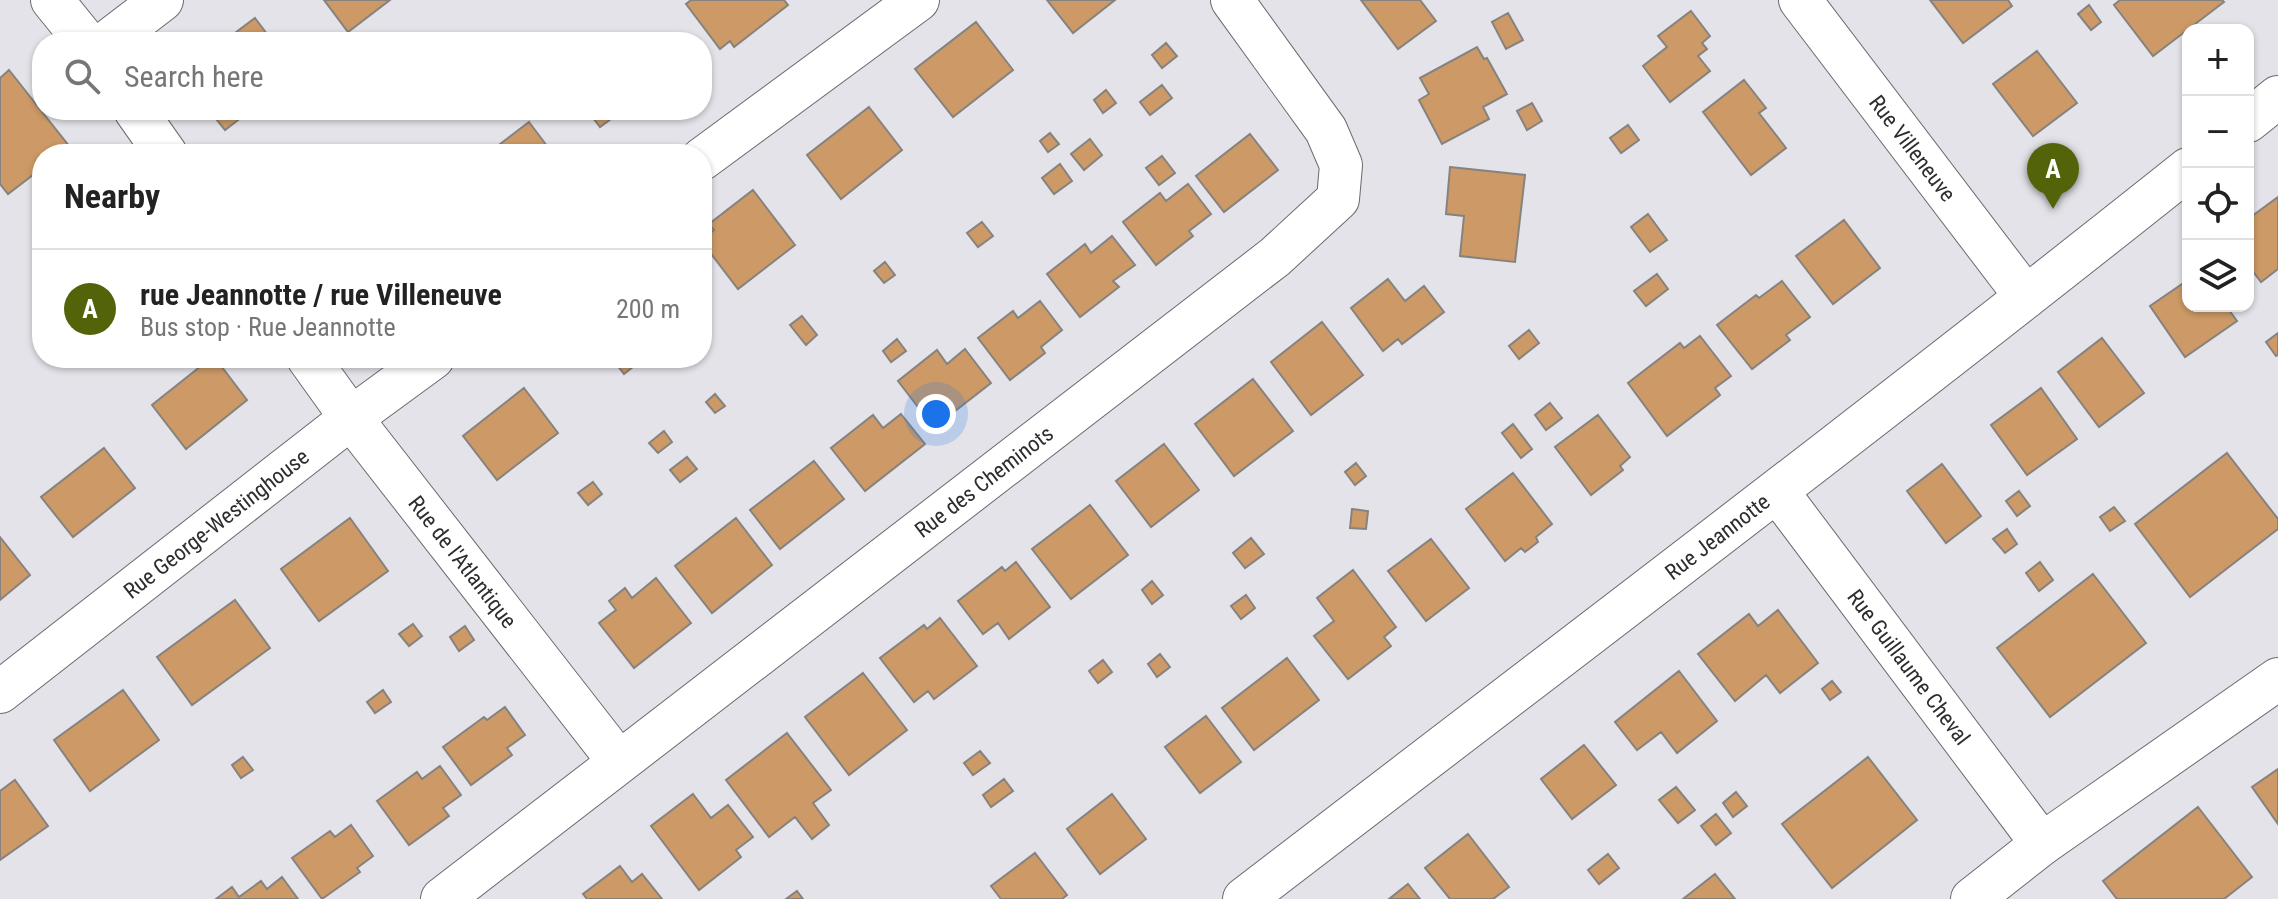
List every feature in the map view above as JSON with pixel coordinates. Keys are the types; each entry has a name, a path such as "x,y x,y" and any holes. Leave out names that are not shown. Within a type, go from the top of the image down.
{"street":[{"path":"52,0 78,32"},
{"path":"120,32 162,0"},
{"path":"712,152 918,0"},
{"name":"Rue des Cheminots","path":"442,899 1275,257 1338,199 1341,165 1326,130 1232,0"},
{"name":"Rue Villeneuve","path":"1800,0 2026,297"},
{"path":"2254,116 2278,97"},
{"path":"142,120 159,144"},
{"name":"Rue Jeannotte","path":"1244,899 1777,491 2182,174"},
{"name":"Rue de l'Atlantique","path":"315,368 619,762"},
{"name":"Rue George-Westinghouse","path":"0,692 419,368"},
{"name":"Rue Guillaume Cheval","path":"1777,491 2042,844"},
{"path":"1972,899 2042,844 2278,679"}],"building":[{"path":"324,0 390,0 348,32"},
{"path":"691,0 784,0 788,5 734,47 730,41 720,49 712,38 712,32 707,32 686,4"},
{"path":"1047,0 1115,0 1073,33"},
{"path":"1361,0 1420,0 1436,21 1398,49"},
{"path":"1930,0 2008,0 2012,6 1963,43"},
{"path":"2120,0 2224,2 2195,24 2182,24 2182,34 2153,56 2114,5"},
{"path":"2089,5 2101,22 2091,30 2078,14"},
{"path":"1691,11 1710,36 1702,43 1707,49 1698,56 1710,71 1670,102 1643,66 1667,47 1658,36"},
{"path":"1508,13 1523,40 1506,49 1492,22"},
{"path":"255,18 266,32 236,32"},
{"path":"976,22 1013,70 953,117 915,69"},
{"path":"1166,43 1177,56 1162,68 1152,55"},
{"path":"1477,47 1484,59 1487,58 1507,94 1483,107 1489,119 1442,144 1419,100 1429,94 1420,78"},
{"path":"2037,51 2077,103 2033,136 1993,84"},
{"path":"9,70 32,99 32,120 48,120 67,144 32,144 32,176 8,194 0,184 0,78"},
{"path":"1744,80 1766,108 1759,113 1786,148 1751,175 1703,112"},
{"path":"1162,85 1172,98 1150,115 1140,102"},
{"path":"1106,90 1116,103 1103,113 1094,100"},
{"path":"1532,103 1542,121 1527,130 1517,111"},
{"path":"869,107 902,150 841,199 807,155"},
{"path":"217,120 238,120 225,130"},
{"path":"595,120 609,120 600,127"},
{"path":"529,122 546,144 500,144"},
{"path":"1628,125 1639,140 1621,153 1610,138"},
{"path":"1050,133 1059,144 1048,152 1040,141"},
{"path":"1250,134 1278,170 1224,212 1196,176"},
{"path":"1090,139 1102,155 1084,170 1071,154"},
{"path":"1162,156 1175,173 1159,185 1146,168"},
{"path":"1060,164 1072,181 1054,194 1042,178"},
{"path":"1450,167 1525,175 1515,262 1460,256 1464,216 1446,214"},
{"path":"1188,184 1211,214 1189,231 1193,236 1156,265 1123,222 1160,193 1166,201"},
{"path":"753,190 795,245 738,289 712,255 712,222"},
{"path":"2278,197 2278,269 2261,282 2254,273 2254,215"},
{"path":"1648,214 1667,240 1650,252 1631,227"},
{"path":"1844,220 1880,268 1833,304 1796,256"},
{"path":"982,222 993,236 978,247 967,233"},
{"path":"1112,236 1135,265 1113,281 1119,287 1080,317 1047,274 1085,244 1091,253"},
{"path":"885,262 895,275 884,283 874,271"},
{"path":"1657,274 1668,289 1646,306 1634,291"},
{"path":"1388,279 1405,301 1424,286 1444,312 1402,344 1398,339 1383,351 1351,308"},
{"path":"1782,281 1810,317 1786,335 1790,340 1752,369 1717,325 1756,295 1759,298"},
{"path":"2182,284 2182,312 2230,312 2237,321 2185,357 2150,306"},
{"path":"1040,301 1062,330 1041,347 1045,353 1010,380 978,338 1013,311 1018,318"},
{"path":"802,316 817,335 806,345 790,325"},
{"path":"1322,322 1363,375 1311,415 1271,362"},
{"path":"1529,330 1539,343 1519,359 1509,346"},
{"path":"2278,333 2278,355 2276,356 2266,342"},
{"path":"1700,336 1731,376 1715,388 1720,395 1667,436 1628,383 1680,343 1684,348"},
{"path":"2102,338 2144,393 2099,427 2058,372"},
{"path":"897,339 906,351 891,362 883,351"},
{"path":"965,349 991,383 946,418 943,414 931,424 898,381 937,350 947,364"},
{"path":"198,368 223,368 247,400 186,449 152,405"},
{"path":"1253,379 1293,431 1234,476 1195,424"},
{"path":"524,388 558,433 497,480 463,436"},
{"path":"2041,388 2077,439 2027,475 1991,425"},
{"path":"715,394 725,406 715,413 706,402"},
{"path":"1550,403 1562,418 1546,430 1535,415"},
{"path":"901,414 925,444 865,491 831,448 873,415 883,428"},
{"path":"1598,415 1630,457 1620,466 1623,470 1591,495 1555,447"},
{"path":"1513,424 1532,449 1521,458 1502,433"},
{"path":"664,431 672,442 658,453 649,443"},
{"path":"1164,444 1199,490 1151,527 1116,481"},
{"path":"104,448 135,488 73,537 41,497"},
{"path":"2227,453 2278,519 2278,529 2190,597 2135,524"},
{"path":"687,457 697,469 680,482 670,470"},
{"path":"814,461 844,499 780,549 750,510"},
{"path":"1356,463 1366,476 1355,485 1345,472"},
{"path":"1942,464 1981,516 1946,543 1907,491"},
{"path":"1513,473 1552,524 1536,537 1538,542 1525,552 1521,548 1505,561 1466,509"},
{"path":"593,482 602,494 588,505 578,493"},
{"path":"2019,491 2030,506 2017,516 2006,501"},
{"path":"1090,505 1128,555 1071,599 1032,549"},
{"path":"2114,507 2125,521 2110,531 2100,517"},
{"path":"1352,509 1368,511 1366,529 1350,528"},
{"path":"350,518 388,571 319,621 281,569"},
{"path":"736,518 772,565 712,613 675,566"},
{"path":"2007,529 2017,544 2005,553 1993,539"},
{"path":"0,537 30,575 0,600"},
{"path":"1251,538 1264,554 1245,568 1233,553"},
{"path":"1431,539 1469,588 1426,621 1388,571"},
{"path":"1016,562 1050,607 1009,639 998,623 983,634 958,601 1002,567 1005,571"},
{"path":"2040,562 2053,580 2039,591 2026,573"},
{"path":"1353,570 1396,627 1384,637 1391,646 1348,679 1314,636 1334,621 1317,598"},
{"path":"2093,574 2146,643 2050,717 1997,648"},
{"path":"656,578 691,623 634,668 599,623 616,610 609,601 625,588 632,598"},
{"path":"1152,581 1163,595 1152,604 1142,590"},
{"path":"1246,595 1255,608 1241,619 1231,606"},
{"path":"235,600 270,648 192,705 157,657"},
{"path":"1778,610 1818,663 1780,693 1766,675 1735,701 1698,654 1749,614 1758,626"},
{"path":"940,618 977,666 934,699 928,691 914,702 880,658 924,625 927,629"},
{"path":"413,624 422,636 409,646 399,634"},
{"path":"465,626 474,640 459,651 450,637"},
{"path":"1160,654 1170,667 1157,677 1148,664"},
{"path":"1287,658 1319,700 1254,750 1222,708"},
{"path":"1103,660 1112,672 1098,683 1089,671"},
{"path":"1679,671 1717,721 1677,753 1661,732 1637,750 1615,722"},
{"path":"863,673 907,730 849,775 805,717"},
{"path":"1832,681 1841,692 1830,700 1822,689"},
{"path":"123,690 159,740 90,791 54,740"},
{"path":"383,690 391,702 375,713 367,702"},
{"path":"505,707 525,735 507,748 512,755 471,785 443,747 484,717 487,720"},
{"path":"1206,716 1241,762 1200,793 1165,747"},
{"path":"787,733 831,790 813,803 829,825 812,839 795,817 769,837 726,780"},
{"path":"1584,745 1616,785 1572,819 1541,779"},
{"path":"980,751 990,763 973,775 964,763"},
{"path":"243,757 253,770 241,778 232,765"},
{"path":"1868,757 1917,820 1832,888 1782,824"},
{"path":"440,766 461,795 443,808 449,816 409,845 377,801 417,772 422,779"},
{"path":"2278,769 2278,824 2252,787"},
{"path":"1004,779 1013,791 991,807 983,795"},
{"path":"15,780 48,826 0,860 0,791"},
{"path":"1676,787 1695,810 1678,823 1659,800"},
{"path":"1736,792 1747,806 1733,817 1723,803"},
{"path":"693,794 711,818 728,805 753,837 736,850 741,857 699,890 651,826"},
{"path":"1112,794 1146,839 1100,874 1067,829"},
{"path":"2198,807 2252,877 2224,899 2117,899 2103,881"},
{"path":"1716,814 1731,833 1716,845 1701,826"},
{"path":"351,825 373,856 357,868 360,872 322,899 292,858 330,831 335,837"},
{"path":"1468,834 1509,887 1493,899 1450,899 1425,868"},
{"path":"1035,853 1067,895 1062,899 1001,899 991,886"},
{"path":"1608,854 1619,868 1599,884 1588,870"},
{"path":"620,866 632,882 642,874 662,899 587,899 583,894"},
{"path":"1715,874 1735,899 1683,899"},
{"path":"282,877 298,899 216,899 232,887 239,897 261,881 267,889"},
{"path":"1408,884 1420,899 1389,899"},
{"path":"797,891 803,899 786,899"}],"place":[{"name":"rue Jeannotte / rue Villeneuve","path":"2053,209"}]}
